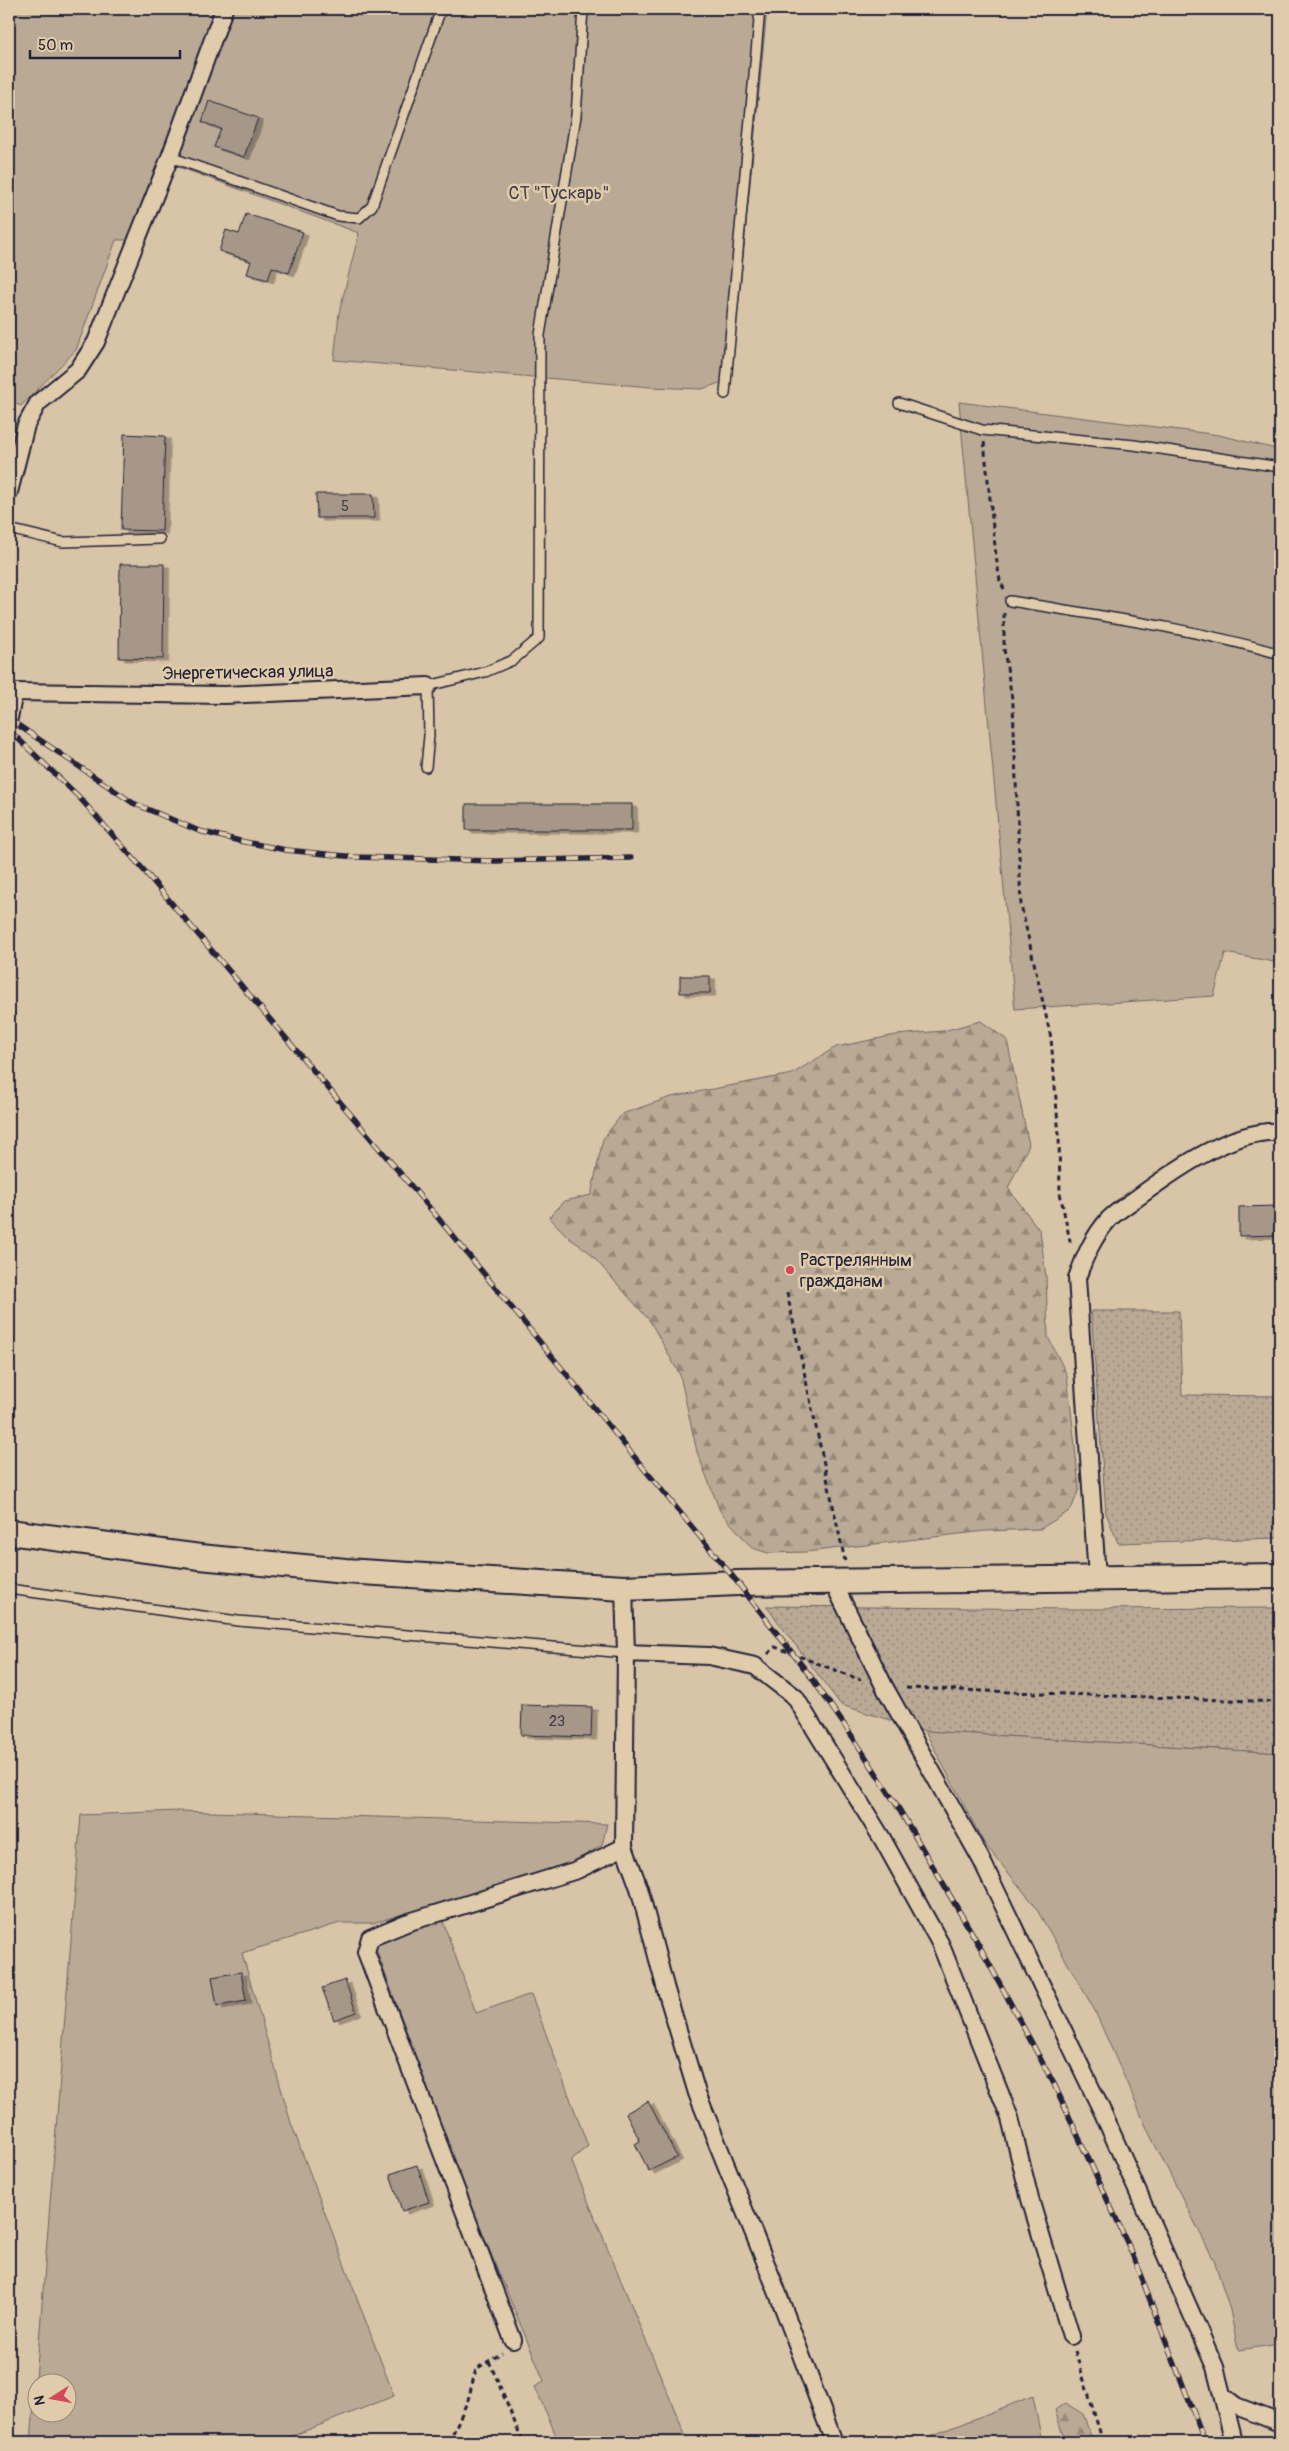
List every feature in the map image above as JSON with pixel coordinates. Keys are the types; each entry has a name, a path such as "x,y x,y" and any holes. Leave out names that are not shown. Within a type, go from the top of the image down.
{"main road":[{"path":"9,1532 200,1557 345,1571 624,1588 738,1583 1280,1576"}],"street":[{"path":"9,492 26,425 38,403 78,370 96,342 170,157 224,9"},
{"name":"Энергетическая улица","path":"9,718 11,689 225,695 428,686"},
{"path":"1097,1578 1077,1278 1090,1244 1110,1217 1151,1187 1194,1160 1229,1143 1265,1131 1280,1132"},
{"path":"841,1582 885,1688 981,1859 1103,2113 1215,2367 1234,2442"},
{"path":"624,1588 626,1653 624,1847 639,1888 666,1990 697,2093 775,2286 834,2442"},
{"path":"626,1653 709,1656 755,1666 795,1697 883,1840 940,1943 1010,2118 1030,2199 1071,2336"},
{"path":"513,2340 366,1952 370,1938 406,1923 577,1870 624,1847"},
{"path":"1223,2396 1236,2406 1280,2423"}],"lane":[{"path":"170,157 338,216 359,218 372,206 441,9"},
{"path":"426,767 429,736 428,686 485,672 514,660 539,638 540,335 576,116 583,9"},
{"path":"725,394 760,9"},
{"path":"899,403 982,430 1134,445 1280,467"},
{"path":"9,529 63,542 160,540"},
{"path":"1010,601 1168,628 1280,654"},
{"path":"9,1589 238,1621 626,1653"}],"path":[{"path":"982,430 1000,582 1010,601 1003,616 1004,649 1013,705 1021,905 1044,1000 1051,1038 1059,1136 1060,1193 1077,1278"},
{"path":"787,1293 841,1582"},
{"path":"755,1666 775,1648 836,1672 885,1688 1080,1693 1280,1702"},
{"path":"1071,2336 1103,2442"},
{"path":"449,2442 468,2400 476,2369 500,2355 513,2340"},
{"path":"489,2361 523,2442"}],"green space":[{"name":"СТ \"Тускарь\"","path":"9,9 767,9 731,379 702,389 651,387 334,360 339,313 359,233 176,166 147,240 116,240 76,350 21,406 9,401"},
{"path":"959,402 1219,435 1280,450 1280,963 1225,953 1214,996 1015,1009"},
{"path":"981,1021 1007,1040 1029,1145 1008,1188 1040,1231 1046,1277 1048,1337 1067,1375 1074,1437 1079,1489 1071,1510 1040,1529 985,1531 806,1552 768,1553 752,1548 720,1511 697,1452 680,1375 650,1321 588,1251 569,1238 549,1217 565,1201 591,1195 603,1139 622,1114 671,1097 792,1074 836,1047 896,1035 943,1031"},
{"path":"1091,1311 1179,1311 1182,1395 1280,1396 1280,1538 1118,1543 1106,1513"},
{"path":"766,1606 1074,1609 1280,1608 1280,1753 925,1731 841,1705"},
{"path":"925,1731 1280,1753 1280,2344 1238,2350 1230,2310 1214,2260 1150,2135 1094,2009 1033,1903 984,1843"},
{"path":"178,1811 607,1824 602,1845 570,1864 373,1923 340,1923 242,1953 291,2123 394,2396 277,2442 31,2442 32,2424 78,2424 78,2374 36,2374 81,1815"},
{"path":"441,1916 476,2013 531,1994 588,2146 571,2160 688,2442 559,2442 535,2387 544,2381 470,2203 375,1946"},
{"path":"1033,2396 1042,2442 915,2442"},
{"path":"1065,2403 1083,2414 1093,2442 1065,2442 1055,2410"}],"building":[{"path":"209,101 258,118 244,157 214,147 221,129 202,122"},
{"path":"246,214 303,232 289,273 272,267 268,280 247,274 251,261 219,251 226,230 239,234"},
{"path":"124,434 165,436 162,531 121,530"},
{"path":"316,494 373,494 374,518 317,518"},
{"path":"120,564 164,564 163,659 119,658"},
{"path":"466,804 632,804 632,830 466,830"},
{"path":"680,976 710,976 710,993 680,993"},
{"path":"1280,1206 1280,1235 1239,1236 1239,1207"},
{"path":"522,1705 592,1707 591,1737 521,1735"},
{"path":"241,1972 246,2001 217,2006 212,1977"},
{"path":"345,1980 356,2012 334,2020 322,1988"},
{"path":"648,2101 677,2157 649,2171 635,2144 640,2141 626,2113"},
{"path":"417,2165 429,2202 402,2211 390,2174"}],"railway":[{"path":"9,719 133,803 199,831 240,841 286,850 355,857 495,861 631,858"},
{"path":"9,730 78,796 141,867 434,1213 738,1583 811,1677 896,1804 979,1945 1054,2084 1131,2251 1205,2442"}],"place":[{"name":"Растрелянным гражданам","path":"790,1270"}]}
